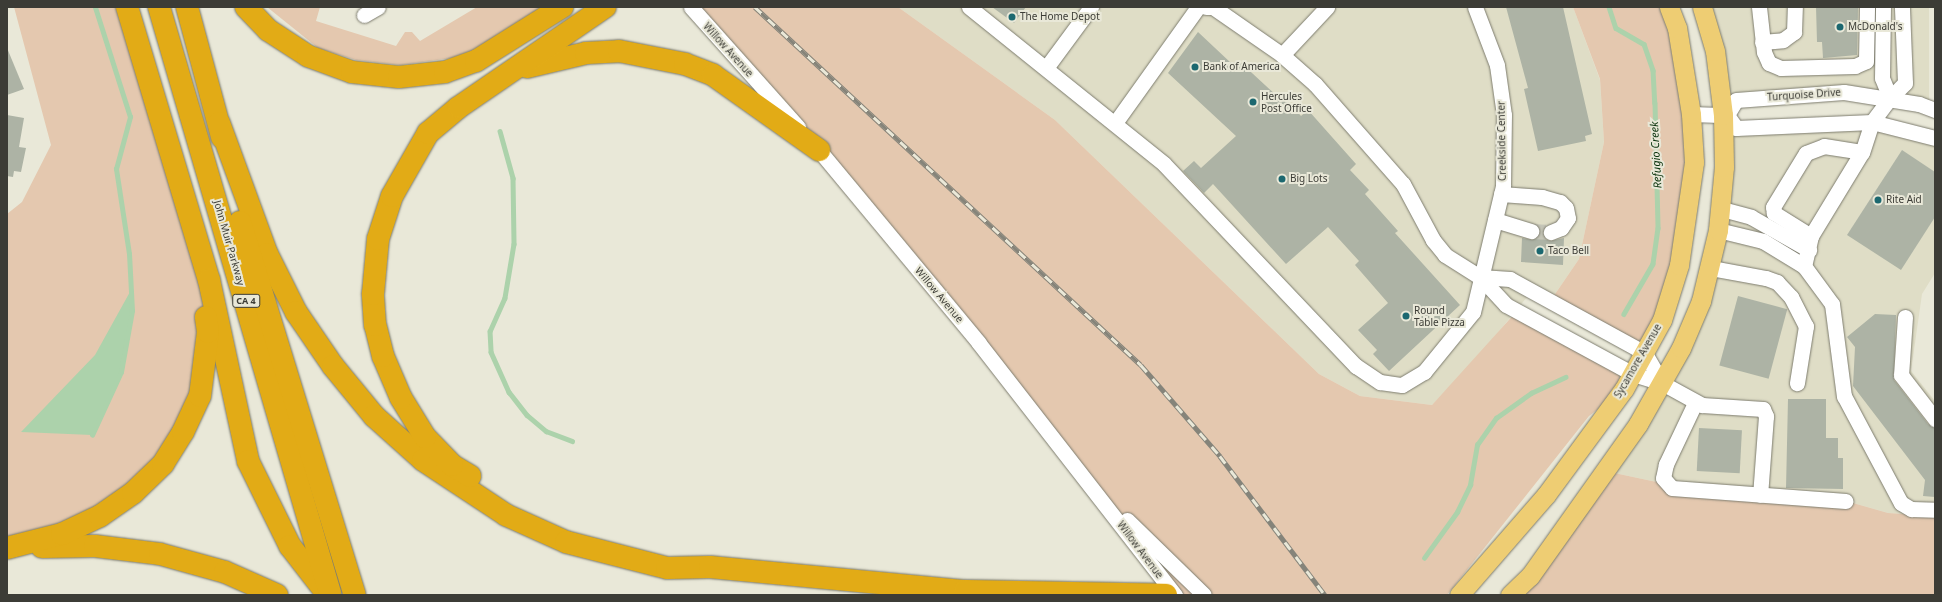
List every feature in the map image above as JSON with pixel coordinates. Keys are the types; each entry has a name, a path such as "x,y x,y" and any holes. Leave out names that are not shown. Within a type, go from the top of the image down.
{"highway":[{"path":"127,7 209,280 241,435 261,492 290,546 330,595"},
{"name":"John Muir Parkway","path":"159,7 330,595"},
{"name":"John Muir Parkway","path":"187,7 220,123 231,190 355,595"},
{"path":"246,7 280,39 308,56 352,72 398,77 445,72 476,61 562,7"},
{"path":"604,7 450,114 428,133 392,196 378,239 373,294 375,325 384,356 401,398 425,437 452,465 501,497 556,524 620,547 710,568"},
{"path":"510,72 586,53 619,51 654,55 712,75 819,150"},
{"path":"220,123 254,223 296,312 351,390 397,438 479,499 560,539 667,568 710,568 951,590 1166,595"},
{"path":"7,548 62,534 100,516 133,493 163,464 183,432 200,396 208,332 195,232"},
{"path":"7,548 95,546 160,554 225,572 277,595"}],"main road":[{"name":"Sycamore Avenue","path":"1459,595 1546,495 1633,374 1662,320 1679,265 1694,162 1691,114 1677,28 1669,7"},
{"path":"1510,595 1530,576 1638,424 1681,348 1711,268 1722,209 1725,115 1715,51 1702,7"}],"street":[{"path":"364,15 378,7"},
{"name":"Willow Avenue","path":"691,7 819,150 1083,475 1174,595"},
{"name":"Creekside Center","path":"969,7 1115,123 1164,164 1356,366 1380,382 1402,386 1424,372 1472,312 1501,194 1504,115 1497,65 1475,7"},
{"path":"1046,68 1091,7"},
{"path":"1115,123 1198,7"},
{"path":"1206,7 1213,7 1282,54 1315,84 1391,167 1445,255 1480,278 1506,305 1633,374 1662,383 1695,403 1763,409 1766,416 1760,495"},
{"path":"1282,54 1327,7"},
{"path":"1759,7 1763,47 1769,63 1781,68 1861,64 1868,57 1867,7"},
{"path":"1763,47 1788,38 1794,32 1795,7"},
{"path":"1883,7 1882,78 1890,98"},
{"path":"1804,266 1810,243 1862,152 1872,122 1890,98 1905,83 1902,7"},
{"name":"Turquoise Drive","path":"1725,115 1736,100 1844,92 1890,98 1935,110"},
{"path":"1691,114 1725,115 1736,128 1872,122 1935,138"},
{"path":"1810,243 1774,213 1773,207 1806,153 1824,146 1862,152"},
{"path":"1501,194 1542,197 1560,202 1566,208 1568,218 1561,228 1551,232"},
{"path":"1722,209 1751,217 1810,243"},
{"path":"1495,220 1531,231"},
{"path":"1718,230 1763,242 1804,266 1832,304 1844,396 1901,503 1911,509 1935,510"},
{"path":"1711,268 1766,278 1777,282 1791,297 1806,326 1797,384"},
{"path":"1480,278 1510,279 1645,354 1662,383"},
{"path":"1905,317 1901,374 1935,419"},
{"path":"1695,403 1666,464 1666,484 1672,488 1846,501"},
{"path":"1083,475 1204,595"}],"shaded area":[{"path":"14,7 127,7 195,232 208,332 200,396 133,493 7,548 7,214 22,202 51,145"},
{"path":"267,7 320,7 316,21 396,46 405,32 412,32 420,41 477,7 545,7 474,50 452,58 400,65 356,60 318,48"},
{"path":"691,7 898,7 1055,120 1319,374 1360,396 1432,405 1517,311 1633,374 1624,389 1589,416 1447,595 1178,595"},
{"path":"898,7 1573,7 1600,80 1604,142 1579,259 1551,300 1532,291 1483,351 1432,405 1360,396 1319,374 1055,120"},
{"path":"1573,7 1669,7 1677,28 1689,210 1645,353 1551,300 1579,259 1604,142 1600,79"},
{"path":"1702,7 1929,7 1929,108 1890,98 1721,101"},
{"path":"1839,121 1935,138 1935,273 1922,294 1911,371 1935,401 1935,516 1888,513 1846,501 1666,484 1605,471 1701,301 1723,129"},
{"path":"131,290 132,311 121,372 92,435 21,432 95,355"},
{"path":"1605,471 1666,484 1846,501 1888,513 1935,516 1935,595 1513,595"}],"building":[{"name":"The Home Depot","path":"992,7 1026,7 1014,23"},
{"path":"1506,7 1563,7 1592,134 1585,136 1586,141 1538,151 1524,89 1528,88"},
{"name":"McDonald's","path":"1816,7 1858,7 1857,55 1823,58 1822,42 1817,42"},
{"path":"1198,32 1231,63 1239,61 1278,97 1281,94 1301,116 1308,110 1356,164 1350,170 1369,190 1365,194 1398,231 1395,233 1460,305 1389,371 1373,354 1377,350 1358,330 1388,303 1355,265 1359,261 1328,227 1286,264 1213,184 1204,193 1183,171 1194,161 1201,168 1236,136 1168,73"},
{"path":"7,48 24,89 7,95"},
{"path":"7,115 24,118 19,147 26,148 21,172 14,171 13,177 7,176"},
{"path":"1902,150 1935,172 1935,217 1901,270 1847,235"},
{"path":"1538,236 1550,241 1564,238 1563,265 1521,262 1522,238 1533,240"},
{"path":"1738,296 1787,309 1769,379 1719,366"},
{"path":"1875,314 1896,315 1894,380 1928,424 1935,428 1935,497 1923,496 1925,480 1853,386 1855,347 1847,337"},
{"path":"1788,399 1826,399 1826,438 1838,438 1838,458 1843,458 1843,489 1786,488"},
{"path":"1699,428 1742,430 1740,473 1697,471"}],"waterway":[{"path":"92,435 121,372 132,311 129,254 116,169 130,117 95,7"},
{"name":"Refugio Creek","path":"1609,7 1616,28 1644,44 1653,70 1655,103 1658,228 1653,264 1624,314"},
{"path":"500,131 513,178 514,244 505,298 490,331 491,352 509,392 527,415 546,431 572,441"},
{"name":"Refugio Creek","path":"1424,558 1457,512 1470,485 1477,445 1496,418 1531,393 1565,377"}],"tunnel":[{"path":"1531,231 1551,232"}],"railway":[{"path":"755,7 1141,365 1220,456 1325,595"}],"place":[{"name":"The Home Depot","path":"1012,17"},
{"name":"McDonald's","path":"1840,27"},
{"name":"Bank of America","path":"1195,67"},
{"name":"Hercules Post Office","path":"1253,102"},
{"name":"Big Lots","path":"1282,179"},
{"name":"Rite Aid","path":"1878,200"},
{"name":"Taco Bell","path":"1540,251"},
{"name":"Round Table Pizza","path":"1406,316"}]}
